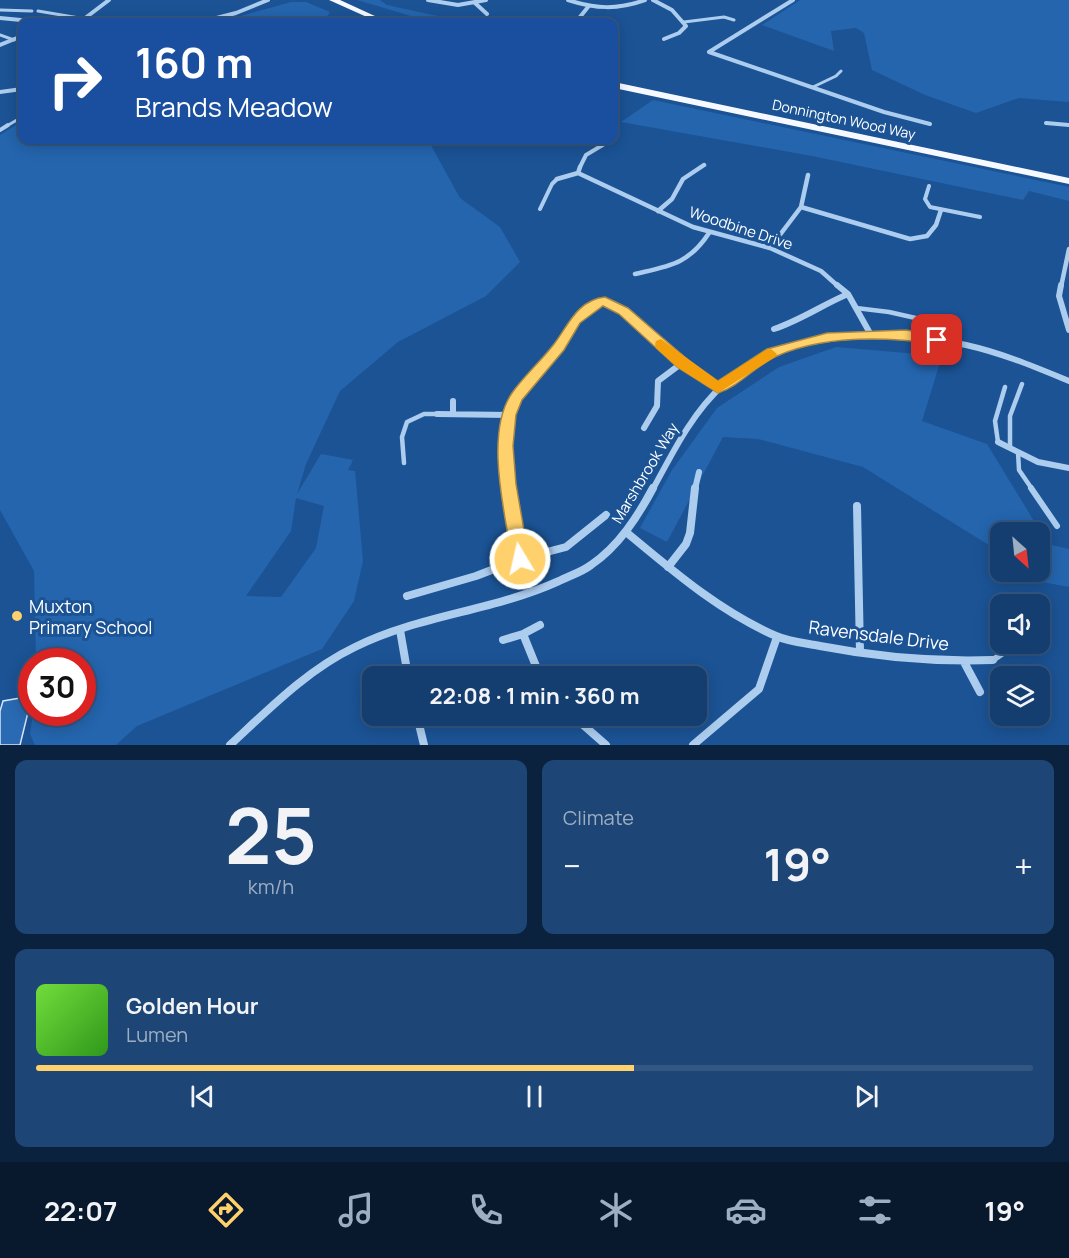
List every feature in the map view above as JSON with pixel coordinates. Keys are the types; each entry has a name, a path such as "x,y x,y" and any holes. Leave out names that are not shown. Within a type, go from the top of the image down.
{"main road":[{"path":"333,0 375,18"},
{"name":"Donnington Wood Way","path":"618,86 1069,181"}],"street":[{"path":"87,18 109,0"},
{"path":"217,18 236,13 265,0"},
{"path":"428,0 458,5 486,0"},
{"path":"568,0 588,7 619,9 645,0"},
{"path":"652,0 680,15 686,26 679,33 664,39"},
{"path":"793,0 709,52 884,112 930,124"},
{"path":"475,3 486,12 492,9"},
{"path":"579,18 588,7"},
{"path":"0,18 18,20"},
{"path":"0,45 18,38"},
{"path":"0,92 18,90"},
{"path":"1046,123 1069,125"},
{"path":"658,211 672,199 683,179 704,165"},
{"path":"557,179 579,170"},
{"name":"Woodbine Drive","path":"579,170 658,211 709,233 770,248 821,271 848,294 871,335"},
{"path":"770,248 801,207 808,175"},
{"path":"801,207 855,220 910,239 927,236 936,225 941,210"},
{"path":"635,274 686,259 694,254 709,233"},
{"path":"1069,249 1059,296 1069,330"},
{"path":"774,329 799,321 827,303 848,294"},
{"path":"520,559 508,484 505,446 509,415 516,397 560,346 575,320 600,302 605,301 623,311 682,363 718,388"},
{"name":"Marshbrook Way","path":"230,745 295,687 329,661 356,646 400,630 531,594 592,564 626,532 695,417 718,388 772,353 827,337 906,335 968,346 1007,356 1068,379"},
{"path":"644,428 658,409 660,396 658,381 682,363"},
{"path":"453,401 453,413"},
{"path":"437,414 509,415"},
{"path":"998,442 1038,462 1069,468"},
{"path":"668,567 686,544 690,533 692,500 699,472"},
{"path":"856,506 860,652"},
{"path":"407,596 476,576 520,559 566,547 606,514"},
{"name":"Ravensdale Drive","path":"626,532 668,567 736,615 777,637 860,652 964,662 993,660"},
{"path":"503,640 523,634 540,625"},
{"path":"400,630 406,666"},
{"path":"523,634 536,666"},
{"path":"693,745 759,690 777,637"},
{"name":"Ravensdale Drive","path":"964,662 980,692"},
{"path":"419,726 424,745"},
{"path":"584,726 606,745"}],"lane":[{"path":"0,10 32,10"},
{"path":"38,12 79,18"},
{"path":"684,22 724,17 734,20"},
{"path":"0,35 14,40"},
{"path":"813,87 836,76 841,71"},
{"path":"0,130 18,119"},
{"path":"579,170 586,156 605,144"},
{"path":"540,209 552,184 557,179"},
{"path":"929,186 926,195 927,204 941,210 980,217"},
{"path":"856,308 889,312 951,326"},
{"path":"1010,448 1010,416 1022,384"},
{"path":"998,442 994,432 994,422 1005,387"},
{"path":"404,463 402,437 407,422 424,414 437,414"},
{"path":"1018,452 1019,470 1057,526"},
{"path":"993,660 1002,654"}],"shaded area":[{"path":"357,0 380,0 387,5 447,18 418,18"},
{"path":"800,0 1069,0 1069,102 1019,98 976,113 925,95 872,70 864,33 856,28 831,31 834,51 762,25"},
{"path":"291,2 306,2 330,12 326,18 233,18"},
{"path":"653,100 1069,187 1069,201 1029,191 1023,200 812,156 621,122"},
{"path":"18,124 18,144 430,144 460,198 500,227 520,262 486,296 398,342 340,391 306,464 297,494 321,454 353,460 348,470 355,471 363,561 354,601 322,649 137,726 116,745 35,745 30,734 31,726 96,726 96,648 36,648 34,571 0,510 0,135","holes":["296,498 324,506 316,548 281,597 246,596 291,531"]},
{"path":"836,347 942,356 922,421 987,444 1035,522 990,522 990,546 863,467 758,439 723,437 667,542 640,528 672,470 717,408 779,367"},
{"path":"1050,544 1069,549 1069,587 1042,582 1050,582"}],"building":[{"path":"18,698 18,726 25,726 20,745 0,745 0,711 3,701"}],"slow traffic":[{"path":"661,344 682,363 718,388 771,354"}],"place":[{"name":"Muxton Primary School","path":"17,616"}],"route":[{"path":"520,559 508,484 505,446 509,415 516,397 560,346 575,320 600,302 613,304 623,311 682,363 718,388 772,353 827,337 906,335 937,340"}]}
